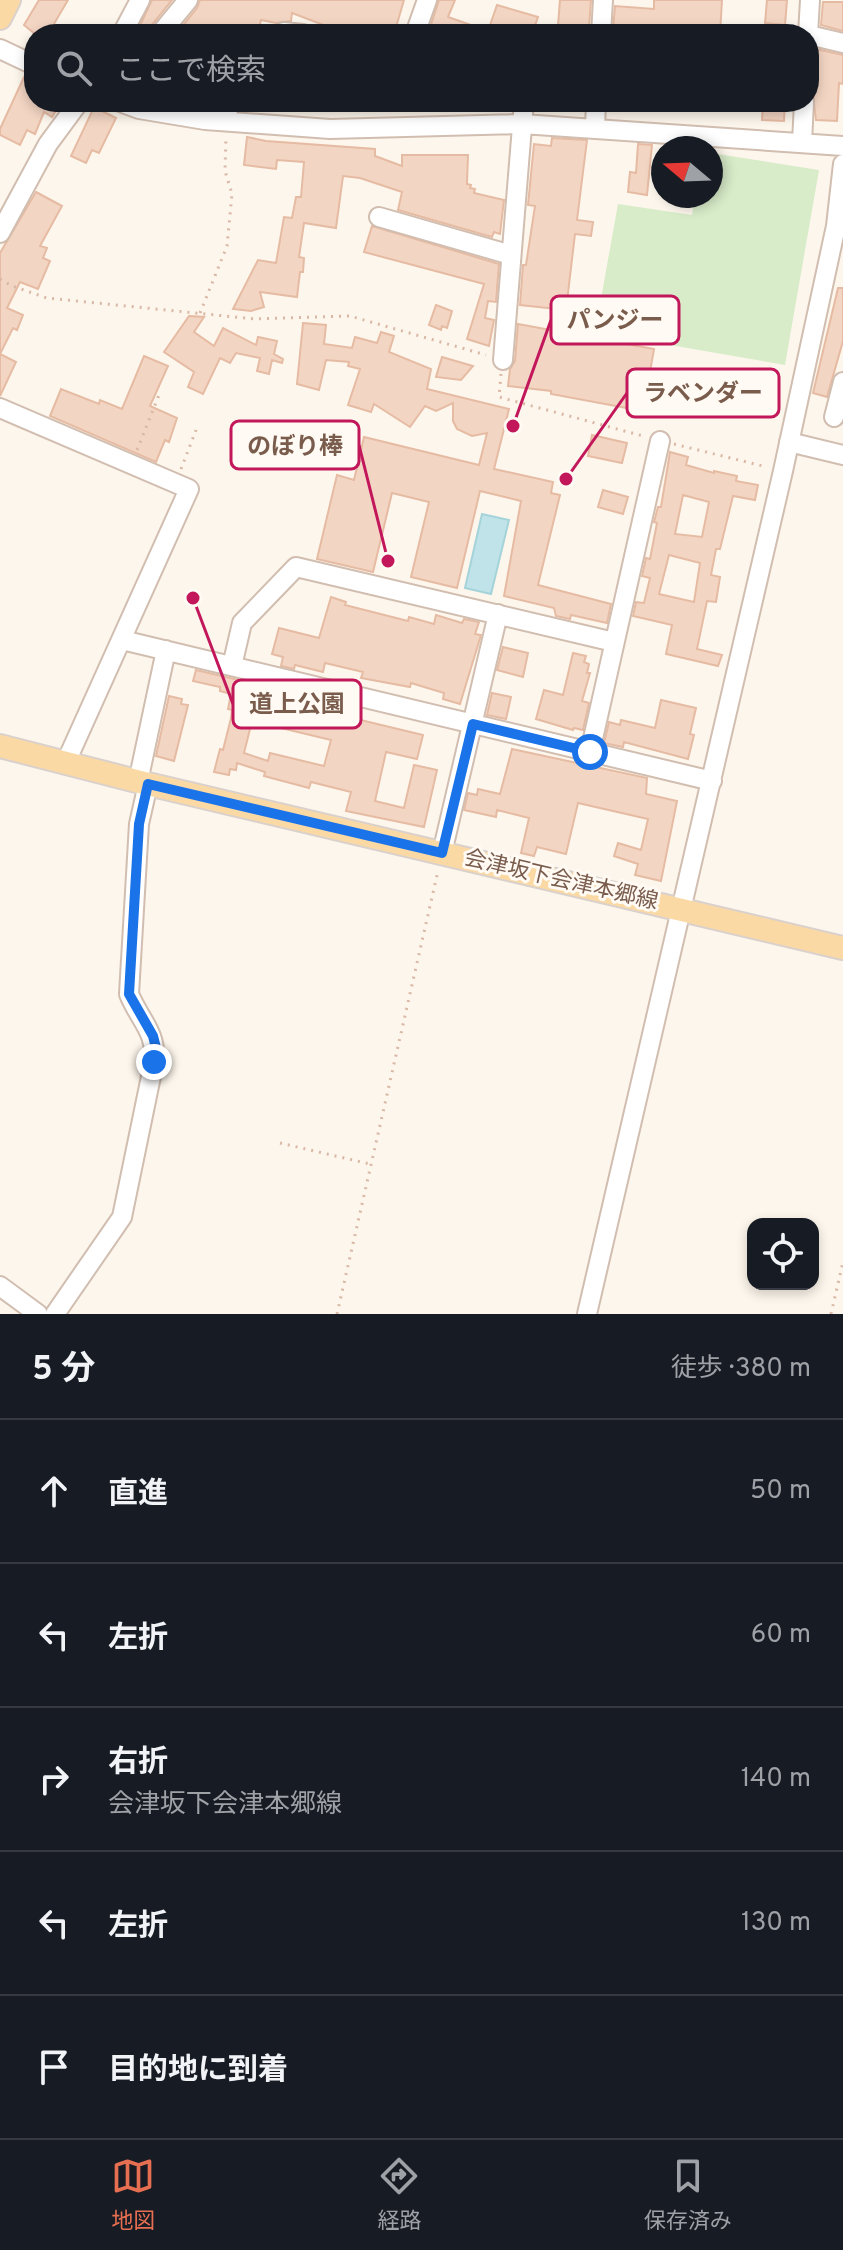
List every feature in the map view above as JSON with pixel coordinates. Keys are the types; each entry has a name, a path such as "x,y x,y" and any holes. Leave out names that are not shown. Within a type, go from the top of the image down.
{"main road":[{"path":"0,18 9,0"},
{"name":"会津坂下会津本郷線","path":"0,746 440,860 683,909 843,948"}],"street":[{"path":"127,24 140,0"},
{"path":"168,24 188,0"},
{"path":"419,24 427,0"},
{"path":"602,24 603,0"},
{"path":"809,24 810,0"},
{"path":"819,37 843,43"},
{"path":"0,49 24,60"},
{"path":"0,233 48,144 72,112"},
{"path":"159,112 225,122 330,129 522,124 843,146"},
{"path":"225,122 228,112"},
{"path":"503,360 523,112"},
{"path":"595,128 596,112"},
{"path":"802,143 804,112"},
{"path":"587,1314 838,235 843,164"},
{"path":"379,217 511,255"},
{"path":"834,417 843,382"},
{"path":"0,408 189,489 66,762"},
{"path":"590,752 660,441"},
{"path":"789,442 843,455"},
{"path":"232,666 242,623 296,567 614,642"},
{"path":"440,860 498,614"},
{"path":"122,640 712,781"},
{"path":"55,1314 122,1217 154,1062 156,1048 153,1036 129,994 143,783 166,650"},
{"path":"0,1286 38,1314"}],"path":[{"path":"200,313 227,246 232,194 225,171 225,122"},
{"path":"0,279 47,298 255,319 350,316 503,360 499,397 783,471"},
{"path":"132,464 159,395"},
{"path":"175,483 196,430"},
{"path":"337,1314 440,860"},
{"path":"280,1143 370,1164"},
{"path":"831,1314 843,1262"}],"green space":[{"path":"723,155 819,170 785,365 595,332 618,204 692,215 693,208 723,208"}],"water":[{"path":"482,514 509,520 491,594 465,588"}],"building":[{"path":"39,0 68,0 54,24 25,24"},
{"path":"152,0 172,0 153,24 141,24"},
{"path":"200,0 404,0 397,24 321,24 292,13 291,21 276,23 261,20 260,24 184,24"},
{"path":"439,0 455,0 448,17 468,24 431,24"},
{"path":"560,0 591,0 589,24 558,24"},
{"path":"654,0 722,0 721,24 614,24 615,6 654,9"},
{"path":"767,0 787,0 785,24 765,23"},
{"path":"823,2 843,2 843,31 821,25"},
{"path":"497,5 538,17 536,24 490,24"},
{"path":"819,50 843,55 843,84 839,83 837,121 816,120 815,112 819,112"},
{"path":"24,77 24,112 44,112 35,134 27,130 20,145 0,135"},
{"path":"92,112 104,112 116,118 99,153 92,150 86,163 71,156"},
{"path":"762,112 784,112 784,121 762,120"},
{"path":"247,137 375,149 375,156 402,166 402,155 468,155 467,184 475,189 474,193 504,200 500,234 494,232 492,237 398,210 402,192 360,178 343,176 336,228 304,223 299,257 304,258 303,272 300,272 297,297 260,292 264,307 251,311 233,309 258,260 276,263 284,217 292,218 296,197 301,197 304,162 277,160 276,169 244,165"},
{"path":"552,138 587,140 577,220 593,222 591,236 575,234 566,310 520,305 523,265 526,265 535,206 528,205 534,144 551,146"},
{"path":"638,144 651,145 647,195 628,192 630,172 636,173"},
{"path":"36,192 62,206 40,246 47,248 43,258 50,261 38,289 20,282 7,308 23,315 17,330 13,328 0,354 0,253"},
{"path":"372,226 499,264 496,302 488,301 485,318 494,320 489,346 467,339 484,284 364,252"},
{"path":"838,288 843,288 843,341 827,397 813,393"},
{"path":"436,305 452,311 447,328 442,326 441,330 429,325"},
{"path":"189,316 204,317 194,332 214,346 223,328 256,345 258,337 277,341 274,354 283,359 282,363 272,360 269,374 257,371 260,358 236,353 230,363 220,358 203,394 188,387 194,372 164,352"},
{"path":"303,323 326,325 324,344 352,348 355,337 377,343 381,332 394,336 389,352 431,369 427,389 509,409 494,469 553,482 551,493 560,495 538,585 611,604 607,623 571,615 570,619 556,616 554,608 504,596 521,501 480,491 457,588 411,577 429,502 392,493 373,572 317,559 337,475 354,480 364,437 479,465 487,433 472,436 457,429 453,421 453,403 436,411 425,406 410,427 374,404 371,412 348,405 360,369 348,366 349,362 326,360 319,390 297,384"},
{"path":"518,324 654,349 643,411 551,394 551,391 508,386 510,369 515,361"},
{"path":"0,354 16,362 0,396"},
{"path":"144,356 168,366 150,406 177,418 169,442 165,440 156,462 50,416 61,389 99,404 100,400 122,409"},
{"path":"442,357 473,366 461,380 436,377"},
{"path":"592,435 627,443 622,463 588,456"},
{"path":"670,452 688,457 686,465 737,476 736,481 758,485 755,500 733,496 720,549 716,549 711,575 720,577 716,602 707,601 697,649 722,655 718,666 666,654 672,625 633,616 636,602 644,603 650,578 642,576 646,558 650,559 657,523 654,522 658,507 661,507","holes":["683,495 709,502 702,537 675,534","669,555 700,563 694,602 659,594"]},
{"path":"603,490 628,497 623,514 598,507"},
{"path":"331,597 346,602 345,605 408,621 409,617 434,624 436,615 462,623 464,619 479,622 475,634 481,635 460,704 443,699 444,693 411,683 410,687 361,678 363,672 325,663 323,672 295,665 294,669 281,666 283,657 272,654 279,628 319,638"},
{"path":"503,647 528,653 523,677 497,670"},
{"path":"573,653 586,656 584,662 589,664 587,673 590,673 582,701 589,703 583,730 536,719 544,690 563,695"},
{"path":"196,670 247,682 245,691 301,705 305,696 322,700 319,710 423,735 417,759 386,752 375,801 404,808 414,765 437,770 424,827 346,811 351,792 311,782 309,788 264,776 265,772 237,763 236,770 230,769 229,775 214,772 231,718 232,710 228,709 231,694 220,691 220,687 193,681","holes":["252,721 331,740 324,766 270,753 268,761 244,753"]},
{"path":"492,693 511,697 506,719 487,715"},
{"path":"169,696 182,699 181,704 188,705 174,761 156,756"},
{"path":"661,700 696,708 688,759 624,742 623,747 604,743 609,722 620,725 621,720 655,728"},
{"path":"512,749 647,778 646,794 677,801 661,881 635,875 638,864 614,856 618,843 641,850 648,819 578,803 566,854 537,847 534,856 521,853 529,818 497,810 496,817 464,810 468,793 477,795 478,789 500,794"}],"place":[{"name":"パンジー","path":"513,426"},
{"name":"ラベンダー","path":"566,479"},
{"name":"のぼり棒","path":"388,561"},
{"name":"道上公園","path":"193,598"}],"route":[{"path":"154,1062 156,1048 153,1036 129,994 139,824 148,784 442,853 473,724 590,752"}]}
